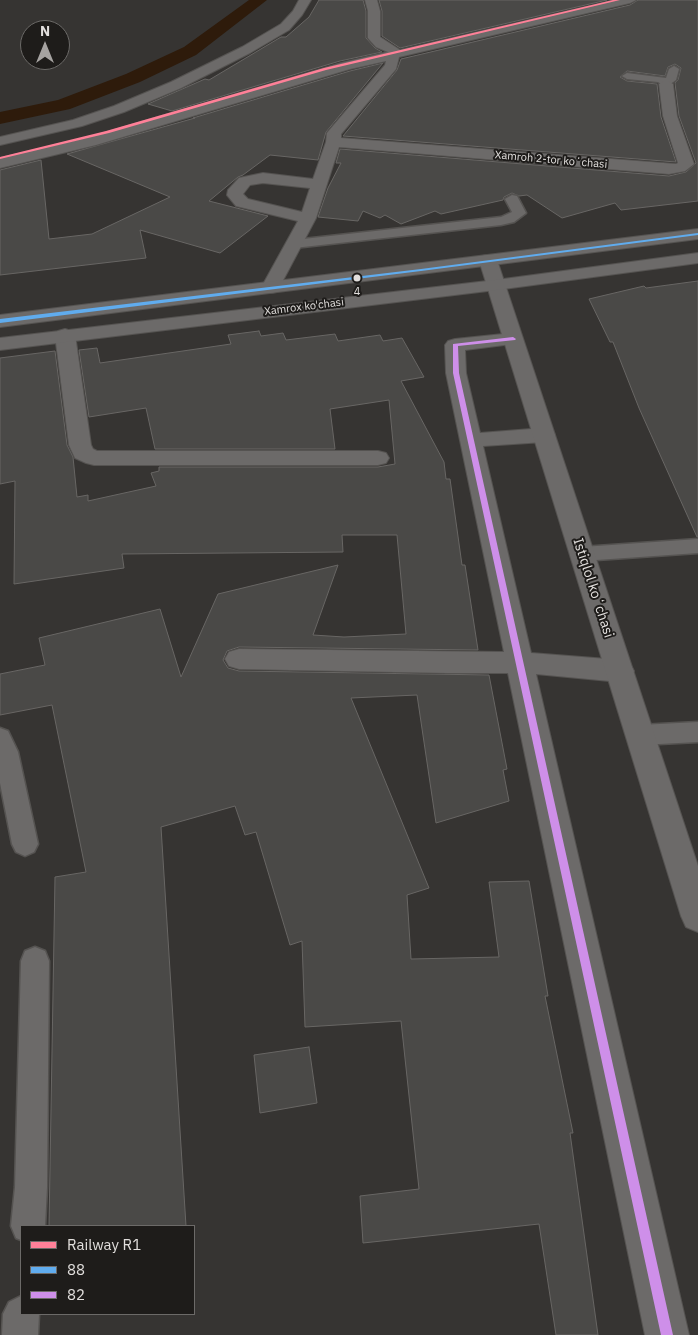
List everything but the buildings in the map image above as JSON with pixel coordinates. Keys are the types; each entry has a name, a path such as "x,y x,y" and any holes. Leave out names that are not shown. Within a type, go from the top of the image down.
{"street":[{"path":"0,141 77,123 119,109 176,84 246,50 285,27 298,13 305,0"},
{"path":"371,0 374,11 374,38 394,53"},
{"path":"536,10 578,0"},
{"path":"0,164 91,142 394,53 630,0"},
{"path":"270,288 308,218 333,142 334,133 391,66 394,53"},
{"name":"Xamroh 2-tor koʻchasi","path":"333,142 669,169 680,168 686,164 670,116 666,84"},
{"path":"308,218 242,203 235,195 236,190 245,181 263,178 320,184"},
{"path":"0,321 698,234"},
{"name":"Xamrox ko'chasi","path":"0,344 496,285 698,258"},
{"name":"Istiqlol koʻchasi","path":"488,260 698,916"},
{"path":"65,335 80,445 83,453 94,458 378,458"},
{"path":"513,339 455,345 456,373 667,1335"},
{"path":"470,440 544,435"},
{"path":"239,659 447,663 518,662 620,671"}],"lane":[{"path":"627,76 659,79 665,81 666,84 671,80 674,70"},
{"path":"294,244 501,221 509,219 519,212 512,199"},
{"path":"582,554 698,546"},
{"path":"640,735 698,732"},
{"path":"0,738 6,752 25,844"},
{"path":"28,1225 31,1177 35,961"},
{"path":"20,1335 22,1315"}],"waterway":[{"path":"0,118 63,105 133,78 190,51 259,0"}],"rail line":[{"name":"R1","path":"0,158 107,132 325,69 618,0"}],"transit line":[{"name":"88","path":"0,321 698,234"},
{"name":"82","path":"513,339 455,345 456,373 667,1335"}],"place":[{"name":"4","path":"357,278"}]}
